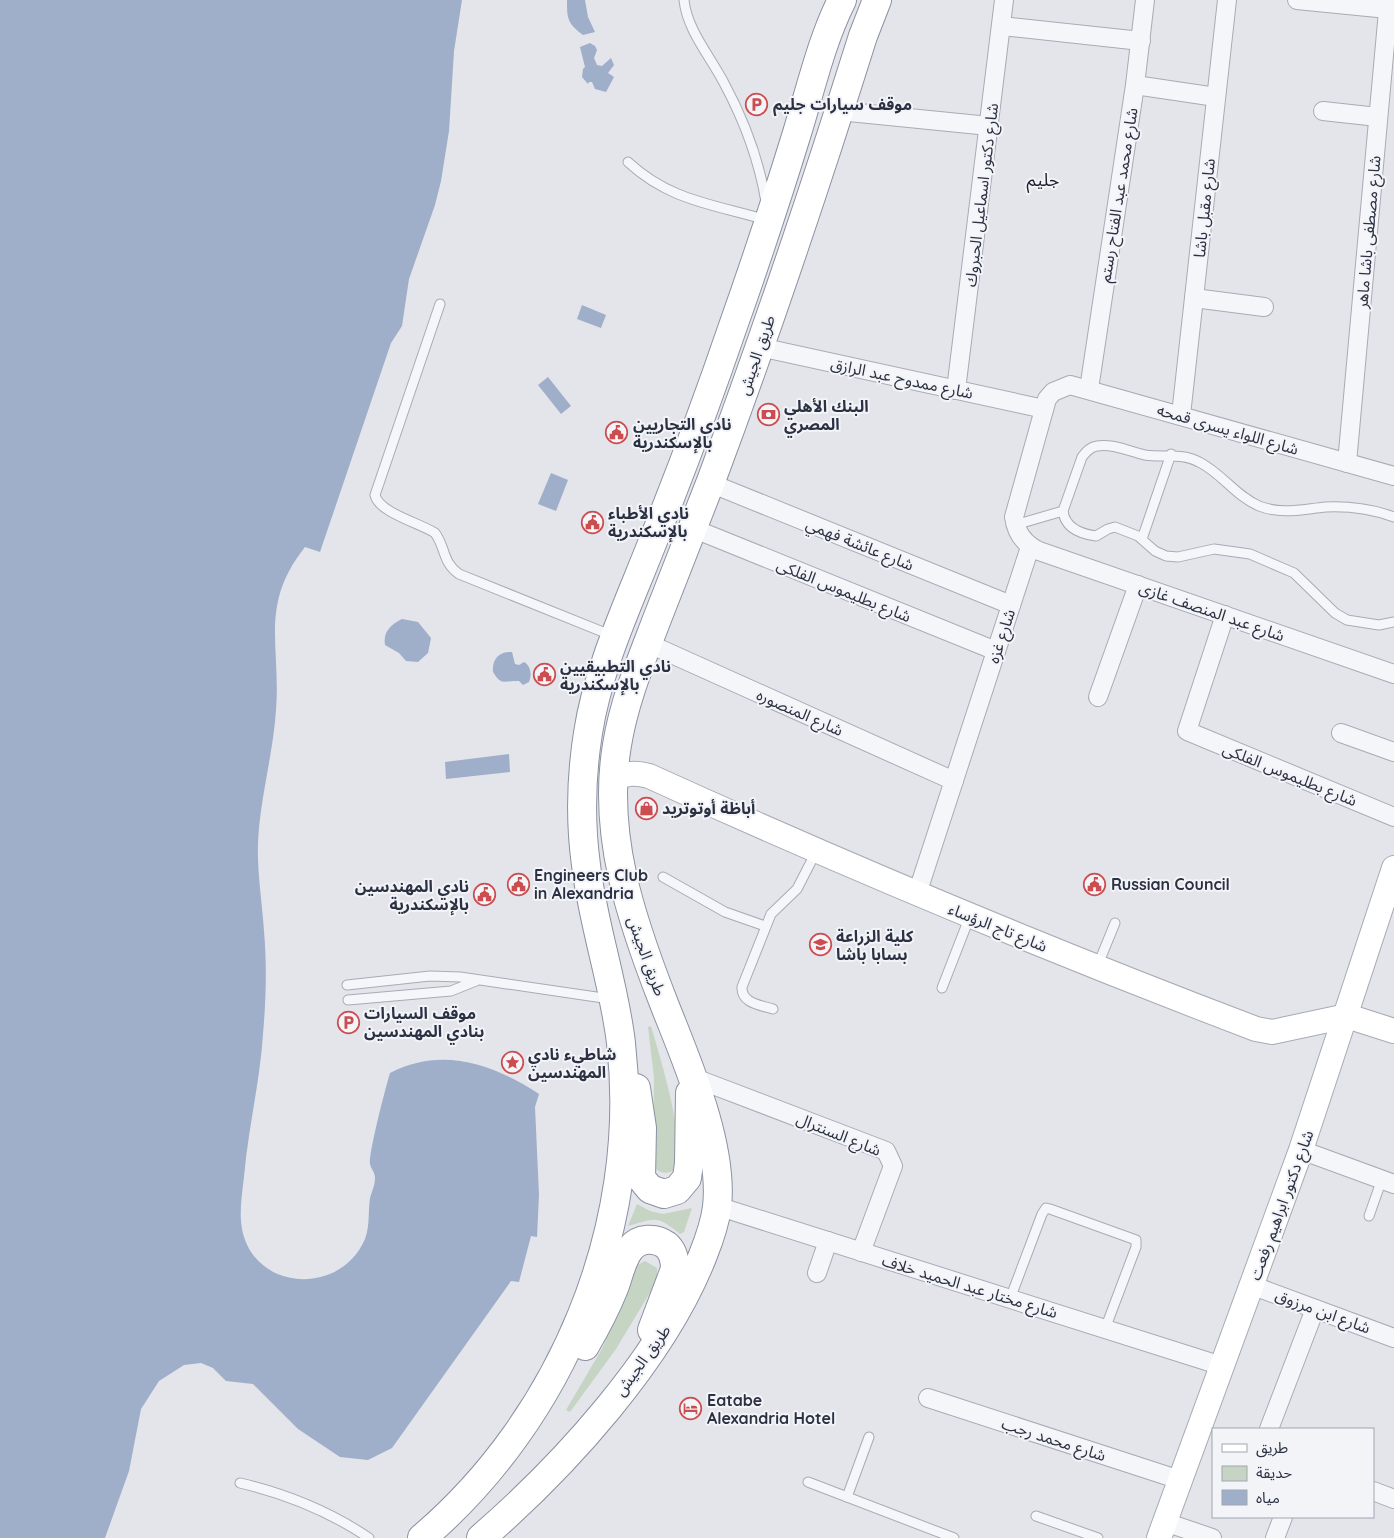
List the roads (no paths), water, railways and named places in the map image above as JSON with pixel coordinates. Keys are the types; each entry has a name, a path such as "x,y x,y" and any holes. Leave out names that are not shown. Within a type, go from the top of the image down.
{"highway":[{"name":"طريق الجيش","path":"422,1538 483,1477 526,1422 542,1397 569,1345 584,1308 608,1233 620,1156 623,1116 621,1044 586,865 582,797 589,729 596,696 615,637 697,428 734,325 826,37 842,0"},
{"name":"طريق الجيش","path":"481,1538 570,1450 647,1359 667,1328 697,1269 709,1238 717,1206 710,1136 692,1076 643,952 632,919 617,850 613,780 622,718 631,686 710,483 760,346 863,36 877,0"},
{"path":"621,1044 633,1077 640,1111 641,1178 645,1184 656,1192 671,1193 683,1185 687,1178 692,1076"},
{"path":"542,1397 572,1364 597,1326 631,1248 648,1240 666,1246 674,1256 675,1269 655,1318 647,1359"}],"street":[{"name":"شارع دكتور اسماعيل الحبروك","path":"956,390 1004,0"},
{"name":"شارع محمد عبد الفتاح رستم","path":"1089,389 1135,85 1145,0"},
{"name":"شارع مقبل باشا","path":"1181,415 1227,0"},
{"path":"1297,0 1388,4"},
{"name":"شارع مصطفى باشا ماهر","path":"1347,463 1378,117 1387,88 1388,4"},
{"path":"1002,26 1141,40"},
{"path":"1135,85 1216,97"},
{"path":"839,111 989,126"},
{"path":"1323,111 1378,117"},
{"path":"1194,298 1264,307"},
{"name":"شارع ممدوح عبد الرازق","path":"760,346 1044,409"},
{"name":"شارع اللواء يسرى قمحه","path":"1044,409 1047,399 1061,387 1070,385 1394,476"},
{"path":"1030,547 1018,533 1015,525 1015,508 1044,409"},
{"name":"شارع عائشة فهمي","path":"710,483 1011,605"},
{"name":"شارع بطليموس الفلكى","path":"692,528 996,651"},
{"name":"شارع غزه","path":"917,894 1030,547"},
{"name":"شارع عبد المنصف غازى","path":"1030,547 1394,674"},
{"path":"1098,697 1138,585"},
{"name":"شارع بطليموس الفلكى","path":"1225,615 1187,731 1394,816"},
{"name":"شارع المنصوره","path":"647,644 954,780"},
{"path":"1341,733 1394,752"},
{"name":"شارع تاج الرؤساء","path":"613,780 623,774 636,773 649,776 816,852 1097,968 1256,1029 1272,1032 1346,1016 1394,1031"},
{"name":"شارع دكتور ابراهيم رفعت","path":"1162,1530 1180,1480 1206,1430 1222,1366 1301,1150 1394,868"},
{"name":"شارع السنترال","path":"692,1076 886,1151 893,1166 861,1252"},
{"path":"1301,1150 1388,1182"},
{"name":"شارع مختار عبد الحميد خلاف","path":"717,1206 1222,1366"},
{"path":"817,1273 828,1241"},
{"name":"شارع ابن مرزوق","path":"1252,1285 1394,1338"},
{"path":"1269,1428 1315,1309"},
{"name":"شارع محمد رجب","path":"928,1398 1180,1480"},
{"path":"1374,1491 1394,1499"},
{"path":"1275,1538 1282,1518"},
{"path":"1162,1530 1212,1538"}],"lane":[{"path":"628,162 651,181 677,195 768,220 759,169 748,136 731,97 692,28 684,0"},
{"path":"440,304 375,495 376,500 384,508 434,533 439,539 446,561 459,574 615,637"},
{"path":"1394,517 1378,511 1352,507 1325,508 1299,512 1279,511 1260,506 1242,497 1219,475 1199,461 1171,454 1146,455 1106,446 1097,446 1088,450 1082,457 1063,511 1064,518 1072,528 1092,535 1101,534 1108,529 1115,528 1142,539 1155,551 1166,556 1178,557 1214,549 1250,554 1294,573 1334,613 1347,620 1379,625 1394,622"},
{"path":"1142,539 1171,454"},
{"path":"1015,525 1063,511"},
{"path":"773,1009 747,1000 742,992 765,926 775,908 797,889 816,852"},
{"path":"663,877 716,907 765,926"},
{"path":"942,988 970,916"},
{"path":"1097,968 1115,923"},
{"path":"347,985 430,976 460,977 476,981 613,999"},
{"path":"348,1000 451,991 476,981"},
{"path":"1369,1216 1388,1182"},
{"path":"1010,1299 1043,1210 1050,1209 1136,1240 1136,1247 1105,1329"},
{"path":"847,1497 869,1437"},
{"path":"808,1482 954,1538"},
{"path":"240,1483 299,1500 327,1512 369,1538"},
{"path":"1036,1516 1098,1538"}],"water":[{"path":"0,0 462,0 454,51 449,131 441,181 435,205 409,279 402,326 391,343 320,552 305,547 291,568 282,588 277,607 275,626 276,710 258,843 266,957 265,1008 241,1210 242,1229 250,1250 263,1265 280,1275 299,1279 319,1277 337,1270 353,1258 365,1239 368,1229 370,1198 375,1178 370,1158 390,1073 409,1065 429,1061 467,1062 504,1074 539,1094 535,1107 539,1195 537,1237 531,1236 519,1282 511,1281 392,1448 368,1460 340,1457 298,1429 253,1384 226,1381 213,1368 201,1363 184,1365 159,1381 141,1409 129,1471 105,1538 0,1538"},
{"path":"567,0 585,0 588,17 595,32 583,35 574,27 569,20"},
{"path":"590,43 597,50 594,58 597,65 602,66 611,58 614,65 608,73 614,77 606,92 595,89 592,82 588,84 582,77 585,67 580,47"},
{"path":"582,305 606,315 601,328 577,319"},
{"path":"548,377 571,406 561,414 538,385"},
{"path":"551,473 568,480 556,511 538,504"},
{"path":"402,619 418,622 431,638 428,653 418,662 406,661 399,653 385,645 385,636 388,629"},
{"path":"512,652 515,664 519,665 524,662 531,674 529,682 523,685 519,681 501,681 493,672 497,657 503,653"},
{"path":"509,754 510,772 446,779 445,762"}],"place":[{"name":"موقف سيارات جليم","path":"757,104"},
{"name":"البنك الأهلي المصري","path":"768,415"},
{"name":"نادي التجاريين بالإسكندرية","path":"617,433"},
{"name":"نادي الأطباء بالإسكندرية","path":"592,522"},
{"name":"نادي التطبيقيين بالإسكندرية","path":"544,675"},
{"name":"أباظة أوتوتريد","path":"646,808"},
{"name":"Engineers Club in Alexandria","path":"518,884"},
{"name":"Russian Council","path":"1095,884"},
{"name":"نادي المهندسين بالإسكندرية","path":"485,895"},
{"name":"كلية الزراعة بسابا باشا","path":"820,945"},
{"name":"موقف السيارات بنادي المهندسين","path":"348,1022"},
{"name":"شاطيء نادي المهندسين","path":"512,1063"},
{"name":"Eatabe Alexandria Hotel","path":"691,1409"}],"district":[{"name":"جليم","path":"1043,179"}]}
